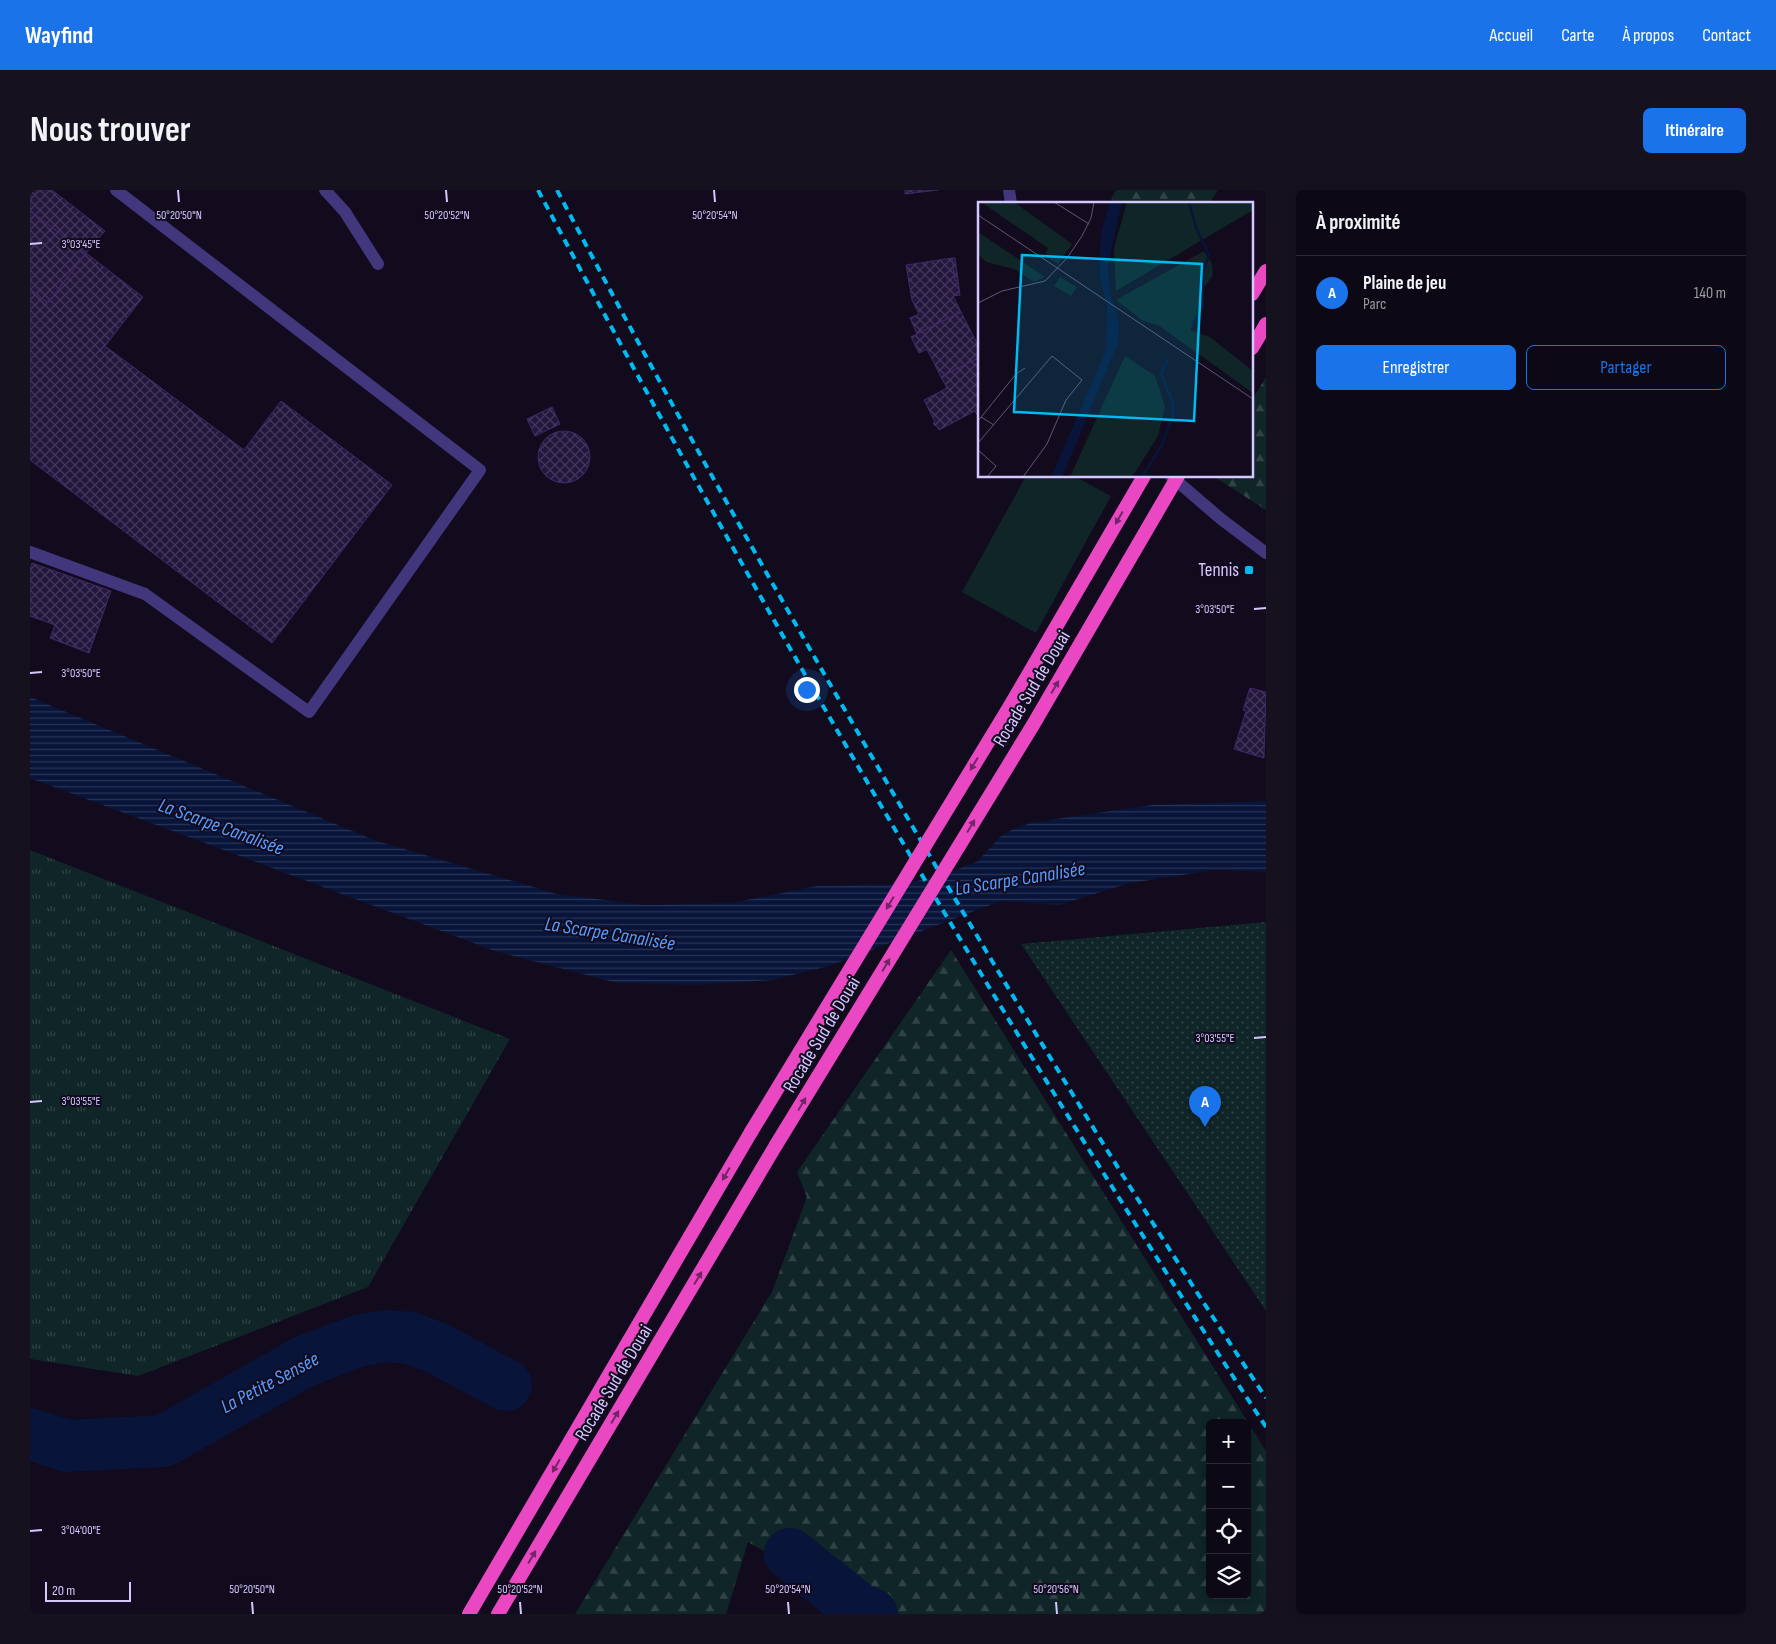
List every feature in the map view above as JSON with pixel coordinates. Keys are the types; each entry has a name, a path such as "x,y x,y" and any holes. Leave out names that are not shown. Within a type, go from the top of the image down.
{"highway":[{"path":"1254,291 1266,271"},
{"path":"1254,345 1266,324"},
{"name":"Rocade Sud de Douai","path":"469,1614 751,1132 1010,706 1143,478"},
{"name":"Rocade Sud de Douai","path":"498,1614 776,1146 1033,725 1177,478"}],"street":[{"path":"30,552 145,594 309,712 480,470 116,190"},
{"path":"325,190 345,212 378,264"},
{"path":"1173,478 1221,519 1266,553"}],"green space":[{"path":"1116,190 1218,190 1210,202 1110,202"},
{"path":"1266,377 1266,510 1216,478 1254,478 1254,397"},
{"path":"1025,478 1078,478 1111,496 1036,633 962,592"},
{"path":"30,850 510,1039 368,1287 138,1376 30,1359"},
{"path":"1266,922 1266,1311 1021,944"},
{"path":"951,950 1246,1419 1206,1419 1206,1599 1251,1599 1251,1427 1266,1451 1266,1614 876,1614 748,1542 726,1614 575,1614 772,1292 807,1197 797,1172"}],"water":[{"name":"La Scarpe Canalisée","path":"30,697 374,840 557,894 646,905 732,903 817,886 897,884 951,872 978,861 1000,837 1015,828 1035,822 1152,805 1266,801 1266,872 1215,870 1130,883 1059,905 1001,901 829,966 772,980 697,985 617,983 495,951 30,778"}],"building":[{"path":"30,190 52,190 105,231 86,253 30,211"},
{"path":"905,190 938,190 905,194"},
{"path":"30,211 86,253 48,303 30,289"},
{"path":"86,253 143,297 105,346 244,450 281,401 392,485 272,643 30,460 30,289 48,303"},
{"path":"952,258 955,258 958,280 955,281"},
{"path":"952,258 955,281 958,280 960,295 953,296 961,312 917,334 910,318 919,314 912,300 906,265"},
{"path":"961,312 978,345 978,358 941,377 927,349 919,353 911,337"},
{"path":"978,358 978,416 975,411 939,430 935,426 933,423 935,422 924,400 947,388 941,377"},
{"path":"552,407 560,424 535,436 527,419"},
{"path":"559,431 569,431 583,438 590,452 590,462 583,476 569,483 559,483 549,479 542,472 538,462 538,452 542,442 549,435"},
{"path":"32,563 111,591 89,653 50,638 55,625 30,616 30,569"},
{"path":"1250,688 1266,692 1264,758 1234,749 1246,711 1243,710"}],"waterway":[{"name":"La Petite Sensée","path":"30,1434 67,1446 164,1441 303,1362 358,1341 385,1336 410,1338 437,1348 506,1385"},
{"name":"La Petite Sensée","path":"790,1554 859,1609 872,1614"}],"railway":[{"path":"538,190 709,505 888,817 1073,1124 1266,1427"},
{"path":"557,190 709,472 916,832 1112,1158 1266,1398"}],"place":[{"name":"Tennis","path":"1249,570"},
{"name":"Plaine de jeu","path":"1205,1127"}]}
